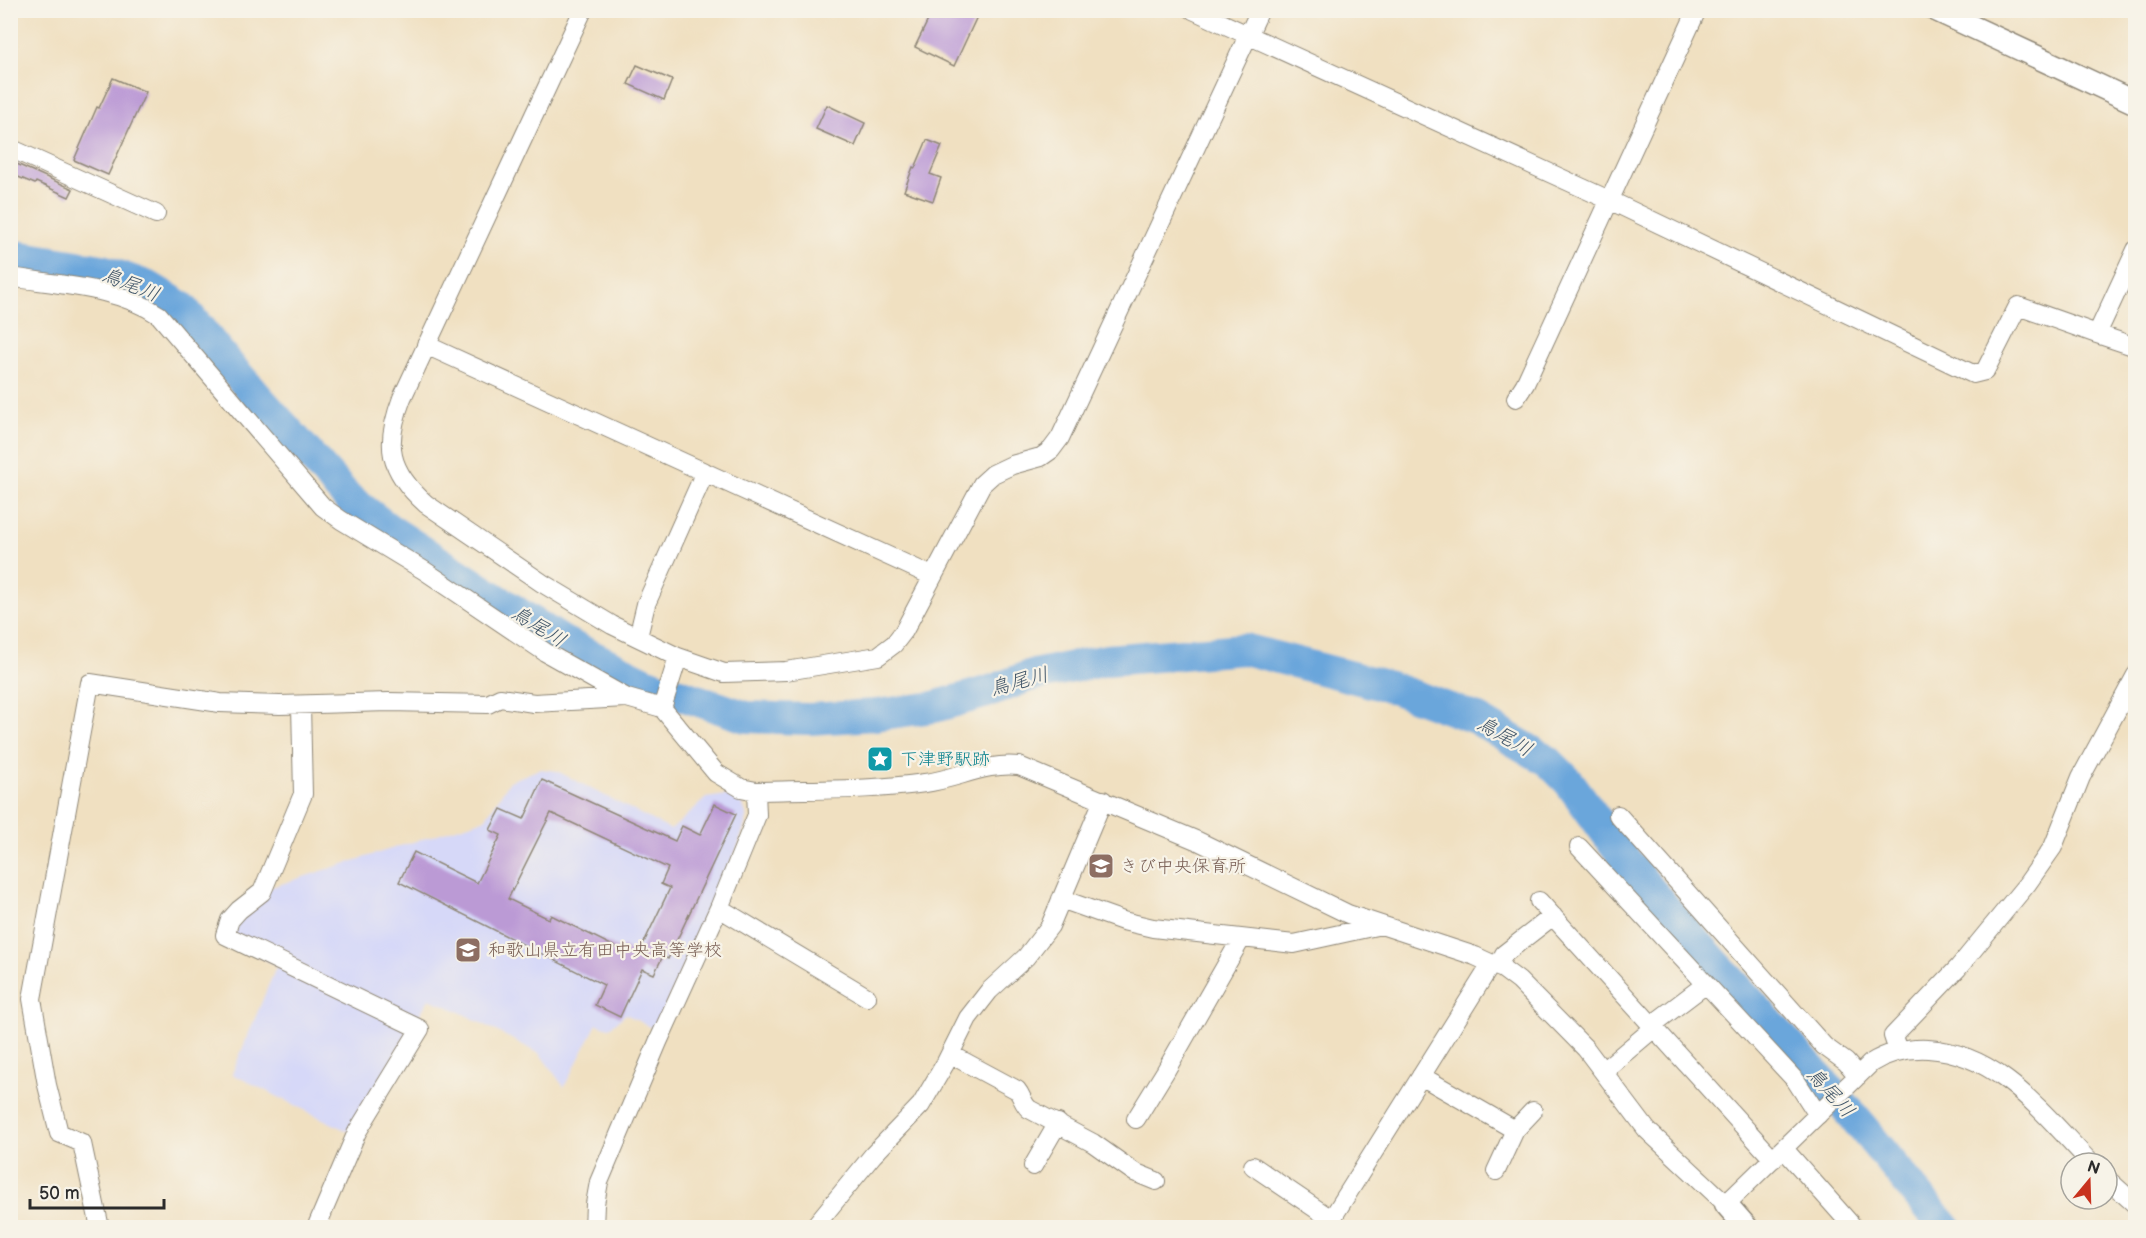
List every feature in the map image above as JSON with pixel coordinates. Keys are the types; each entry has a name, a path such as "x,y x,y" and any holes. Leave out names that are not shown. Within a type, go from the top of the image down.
{"street":[{"path":"583,10 402,398 392,428 392,451 399,475 410,490 441,516 542,583 677,662 724,673 786,671 878,656 894,644 904,631 982,484 993,474 1012,465 1041,457 1051,450 1060,438 1260,10"},
{"path":"1193,10 1609,200 1972,374 1985,371 2018,306 2136,347"},
{"path":"1516,398 1526,384 1697,10"},
{"path":"1936,10 2136,103"},
{"path":"10,148 156,214"},
{"path":"2097,334 2136,250"},
{"path":"10,277 124,297 144,305 159,315 323,507 425,571 545,652 627,698"},
{"path":"426,345 932,576"},
{"path":"638,638 646,604 705,472"},
{"path":"663,705 677,662"},
{"path":"1898,1051 1893,1036 1958,968 2027,884 2053,847 2081,777 2136,675"},
{"path":"100,1227 82,1143 59,1133 47,1085 32,999 90,683 220,703 488,704 500,698 534,703 627,698 663,705 716,773 741,788 756,791 894,787 929,783 994,766 1019,766 1198,841 1348,914 1495,965 1519,981 1586,1049 1647,1130 1726,1204 1747,1227"},
{"path":"301,705 303,794 262,892 230,920 225,935 420,1029 357,1132 316,1227"},
{"path":"594,1227 599,1182 658,1042 719,908 757,815 756,791"},
{"path":"813,1227 873,1155 921,1105 951,1054 968,1018 989,991 1026,957 1050,926 1103,800"},
{"path":"1618,815 1824,1046 1846,1062 1854,1080"},
{"path":"1579,847 1796,1081 1821,1112"},
{"path":"1061,899 1123,921 1153,928 1294,944 1381,925"},
{"path":"1539,901 1653,1026 1778,1154 1854,1227"},
{"path":"719,908 867,997"},
{"path":"1253,1166 1328,1223 1421,1076 1495,965 1504,954 1553,916"},
{"path":"1136,1119 1166,1072 1241,939"},
{"path":"1603,1071 1653,1026 1706,984"},
{"path":"1726,1204 1871,1063 1884,1055 1898,1051 1947,1050 1987,1065 2018,1088 2079,1151"},
{"path":"951,1054 1017,1090 1024,1105 1029,1109 1093,1143 1134,1172 1156,1181"},
{"path":"1421,1076 1515,1130"},
{"path":"1496,1171 1515,1130 1533,1111"},
{"path":"1033,1166 1058,1123"},
{"path":"2119,1190 2136,1205"}],"shaded area":[{"name":"和歌山県立有田中央高等学校","path":"540,769 557,771 671,830 706,798 727,795 743,805 747,817 739,844 655,1030 626,1014 609,1028 597,1024 564,1087 540,1054 456,1010 429,999 349,1132 232,1074 277,965 217,938 250,894 485,819 510,781"}],"building":[{"path":"933,10 980,10 954,66 915,47"},
{"path":"637,65 672,80 664,100 628,84"},
{"path":"113,78 146,92 108,175 74,160 97,107 99,108"},
{"path":"827,105 865,123 855,146 816,129"},
{"path":"927,140 942,146 930,174 941,178 933,201 904,191"},
{"path":"10,161 73,189 69,197 11,174"},
{"path":"542,780 675,841 682,826 700,835 715,804 736,814 668,959 663,956 654,974 642,969 620,1017 595,1005 604,985 399,882 414,852 477,883 501,835 490,830 501,809 524,819","holes":["551,813 668,868 661,884 670,888 638,955 622,947 621,950 551,915 549,919 508,899"]}],"waterway":[{"name":"鳥尾川","path":"10,255 102,270 149,287 182,307 228,364 348,498 390,530 563,642 647,683 746,717 809,719 876,715 934,707 994,690 1029,676 1107,660 1244,649 1390,687 1475,718 1548,761 1569,782 1631,867 1667,910 1848,1110 1947,1228"}],"place":[{"name":"下津野駅跡","path":"880,759"},
{"name":"きび中央保育所","path":"1101,866"},
{"name":"和歌山県立有田中央高等学校","path":"468,950"}]}
